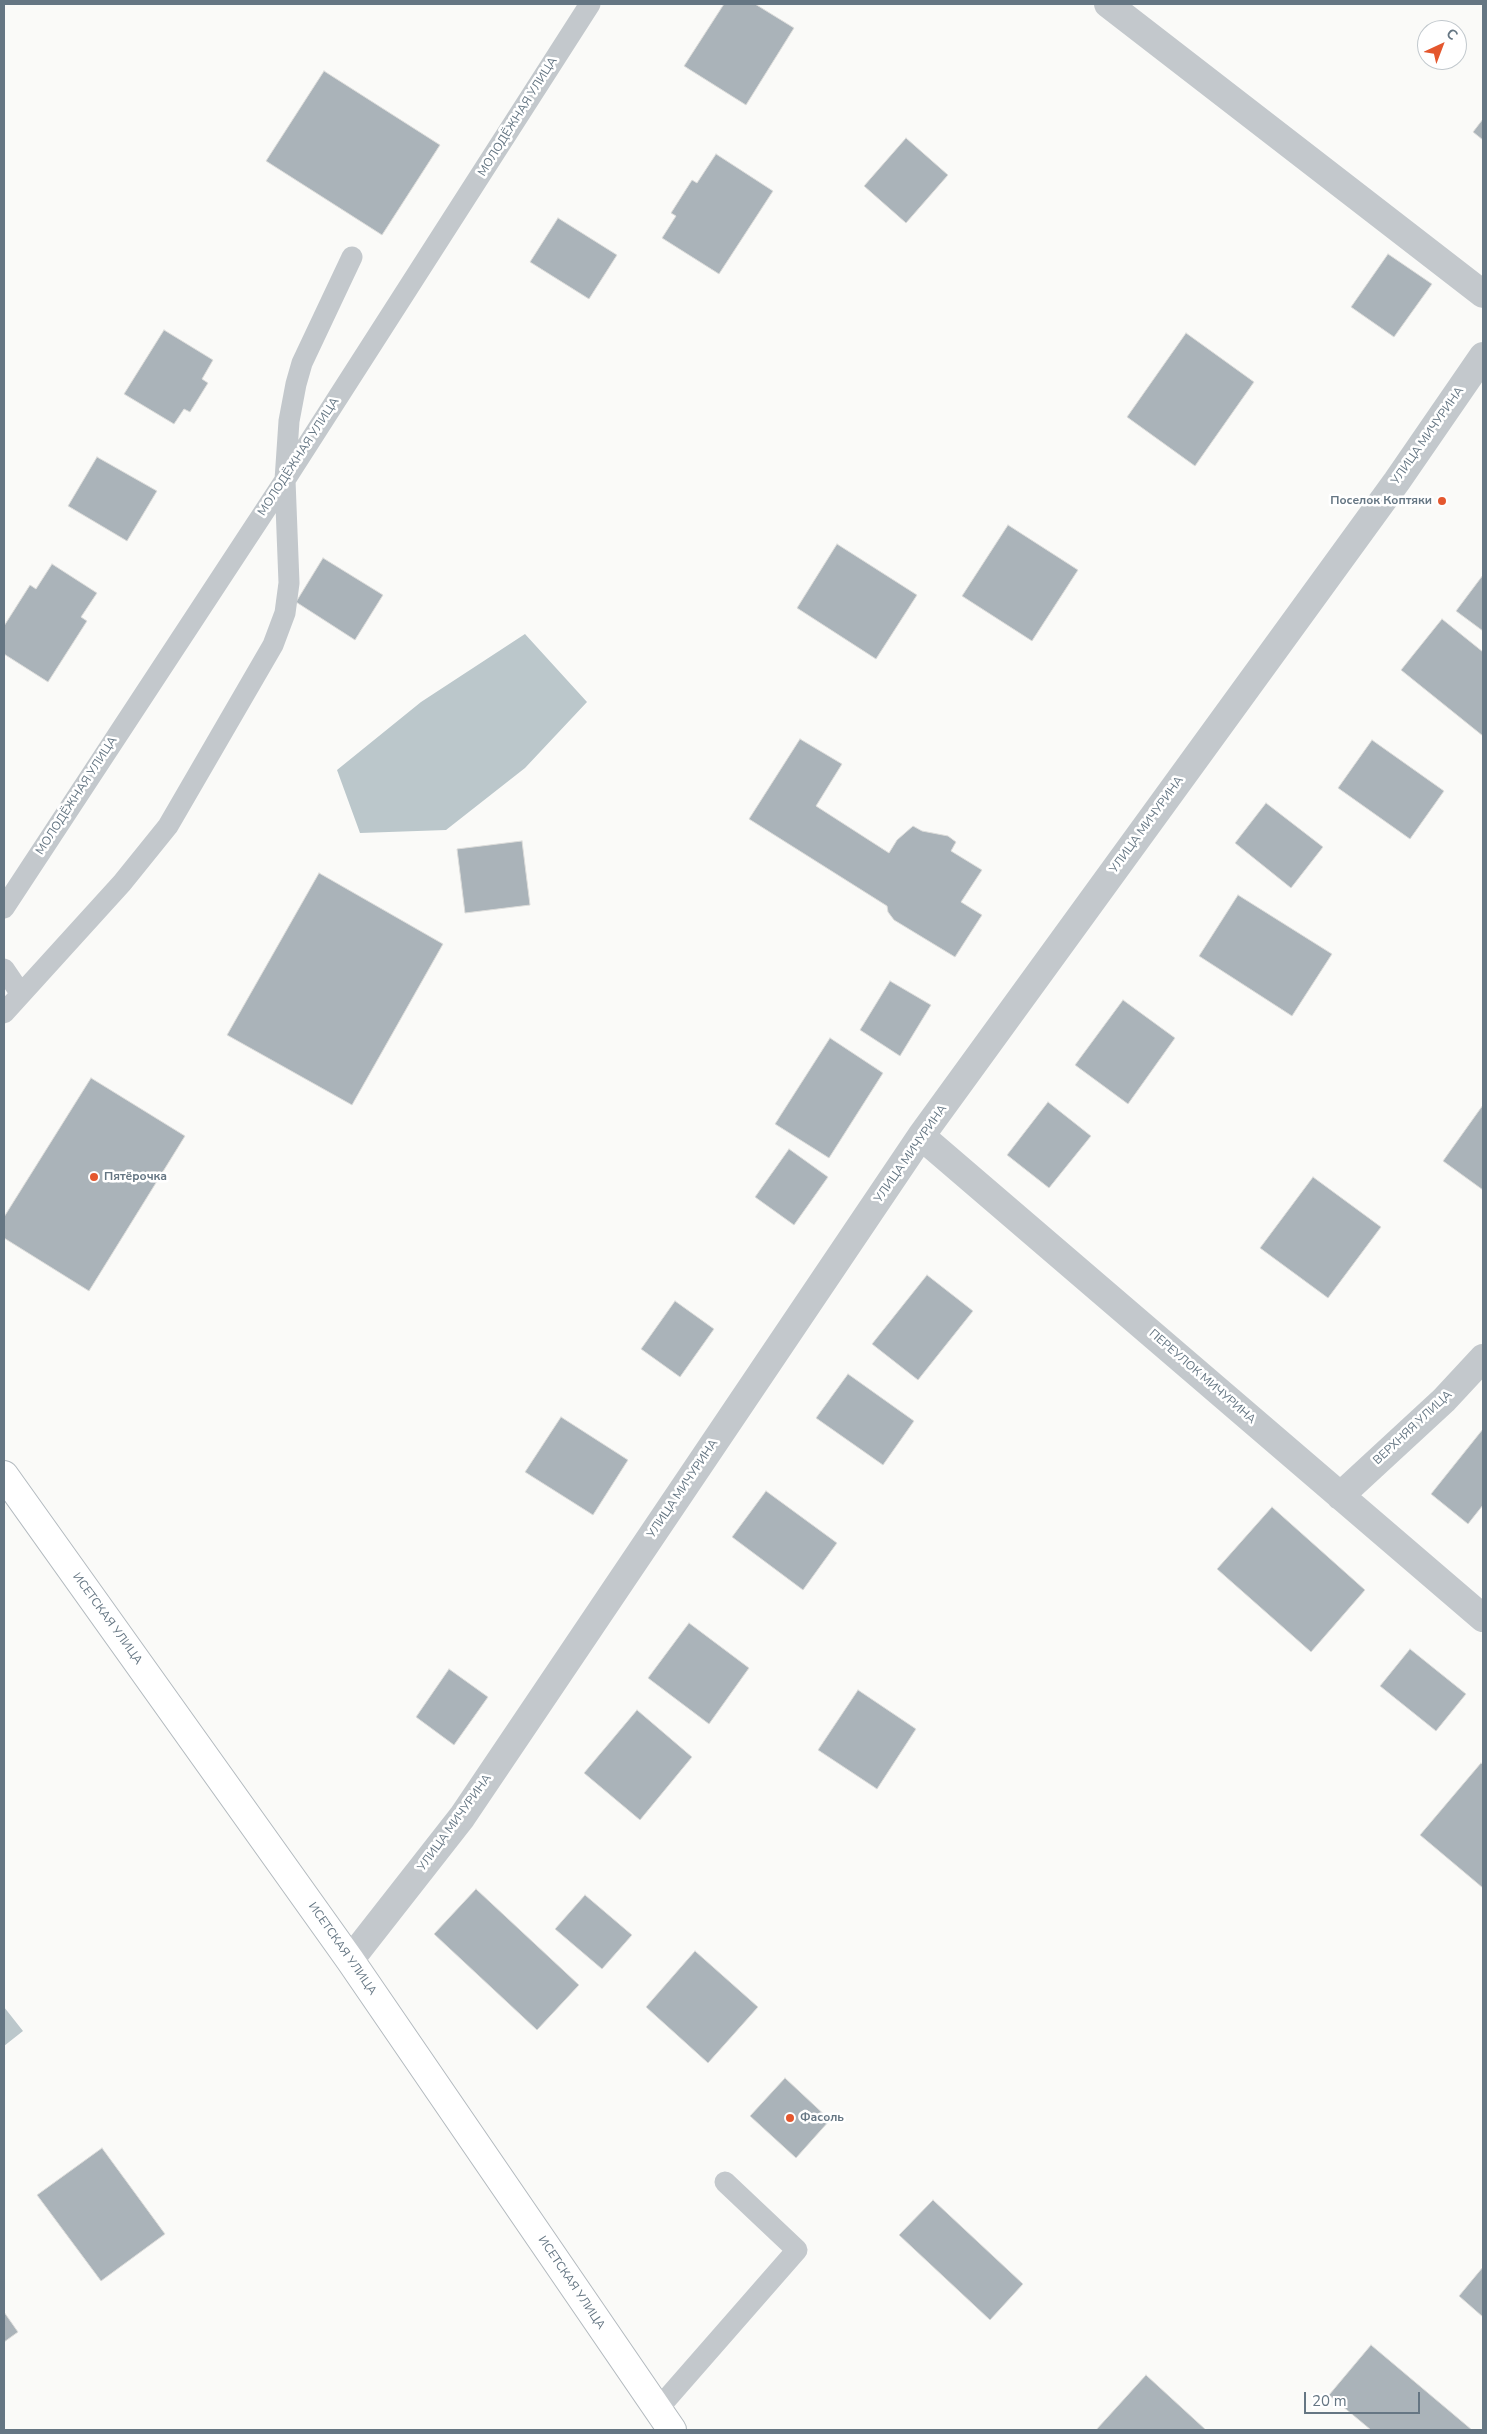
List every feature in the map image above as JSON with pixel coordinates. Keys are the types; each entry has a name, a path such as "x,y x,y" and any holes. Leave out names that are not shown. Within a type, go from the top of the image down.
{"main road":[{"name":"ИСЕТСКАЯ УЛИЦА","path":"4,1475 350,1960 664,2420"}],"street":[{"path":"1108,4 1483,294"},
{"name":"УЛИЦА МИЧУРИНА","path":"350,1960 462,1817 921,1136 1397,481 1483,356"},
{"name":"ПЕРЕУЛОК МИЧУРИНА","path":"921,1136 1483,1618"},
{"name":"ВЕРХНЯЯ УЛИЦА","path":"1340,1496 1444,1400 1483,1358"}],"lane":[{"name":"МОЛОДЁЖНАЯ УЛИЦА","path":"4,908 285,480 590,4"},
{"path":"4,1013 122,883 168,826 273,645 285,613 289,583 285,480 289,422 302,363 352,257"},
{"path":"4,970 21,994"},
{"path":"664,2420 797,2250 725,2182"}],"shaded area":[{"path":"525,634 587,702 525,768 446,830 360,833 337,770 421,702"},
{"path":"4,2007 23,2031 4,2046"}],"building":[{"path":"724,4 755,4 794,28 746,105 684,66"},
{"path":"324,71 440,145 382,235 266,161"},
{"path":"1483,119 1483,140 1473,132"},
{"path":"906,138 948,175 906,223 864,186"},
{"path":"716,154 773,191 719,274 662,238 676,216 671,213 692,180 697,183"},
{"path":"558,218 617,255 589,299 530,262"},
{"path":"1388,254 1432,284 1394,337 1351,307"},
{"path":"164,330 213,360 202,379 208,383 190,412 184,409 174,424 124,394"},
{"path":"1186,333 1254,382 1195,466 1127,417"},
{"path":"97,457 157,491 127,541 68,506"},
{"path":"1008,525 1078,570 1032,641 962,596"},
{"path":"837,544 917,595 876,659 797,608"},
{"path":"323,558 383,595 355,640 296,602"},
{"path":"52,564 97,593 81,617 87,621 48,682 4,654 4,626 30,585 36,589"},
{"path":"1483,575 1483,631 1456,611"},
{"path":"1442,619 1483,652 1483,736 1401,670"},
{"path":"800,739 842,764 816,806 889,853 897,840 913,826 922,831 948,836 956,842 951,851 982,870 961,902 982,915 955,957 894,920 888,912 887,906 749,819"},
{"path":"1372,740 1444,791 1410,839 1338,788"},
{"path":"1266,803 1323,847 1291,888 1235,843"},
{"path":"522,841 530,905 465,913 457,849"},
{"path":"319,873 443,944 352,1105 227,1035"},
{"path":"1238,895 1332,954 1292,1016 1199,956"},
{"path":"890,981 931,1005 900,1056 860,1030"},
{"path":"1123,1000 1175,1038 1128,1104 1075,1065"},
{"path":"830,1038 883,1073 829,1158 775,1124"},
{"name":"Пятёрочка","path":"91,1078 185,1136 89,1291 4,1238 4,1217"},
{"path":"1048,1102 1091,1136 1049,1188 1007,1155"},
{"path":"1483,1105 1483,1190 1443,1161"},
{"path":"789,1149 828,1177 794,1225 755,1197"},
{"path":"1313,1177 1381,1227 1328,1298 1260,1248"},
{"path":"927,1275 973,1311 918,1380 872,1344"},
{"path":"675,1301 714,1329 680,1377 641,1349"},
{"path":"848,1374 914,1421 883,1465 816,1418"},
{"path":"561,1417 628,1460 593,1515 525,1472"},
{"path":"1483,1429 1483,1505 1468,1524 1431,1494"},
{"path":"766,1491 837,1543 803,1590 732,1537"},
{"path":"1272,1507 1365,1590 1311,1652 1217,1569"},
{"path":"689,1623 749,1668 709,1724 648,1678"},
{"path":"1410,1649 1466,1694 1436,1731 1380,1686"},
{"path":"449,1669 488,1697 454,1745 416,1717"},
{"path":"858,1690 916,1729 877,1789 818,1750"},
{"path":"637,1710 692,1757 640,1820 584,1773"},
{"path":"1481,1763 1483,1765 1483,1888 1420,1835"},
{"path":"476,1889 579,1985 537,2030 434,1934"},
{"path":"585,1895 632,1935 602,1969 555,1929"},
{"path":"695,1951 758,2007 708,2063 646,2007"},
{"name":"Фасоль","path":"785,2078 830,2120 796,2158 750,2116"},
{"path":"102,2148 165,2234 101,2281 37,2195"},
{"path":"933,2200 1023,2284 990,2320 899,2235"},
{"path":"1483,2267 1483,2317 1459,2296"},
{"path":"4,2312 18,2332 4,2342"},
{"path":"1371,2345 1472,2430 1371,2430 1329,2395"},
{"path":"1146,2375 1206,2430 1096,2430"}],"place":[{"name":"Поселок Коптяки","path":"1442,501"},
{"name":"Пятёрочка","path":"94,1177"},
{"name":"Фасоль","path":"790,2118"}]}
